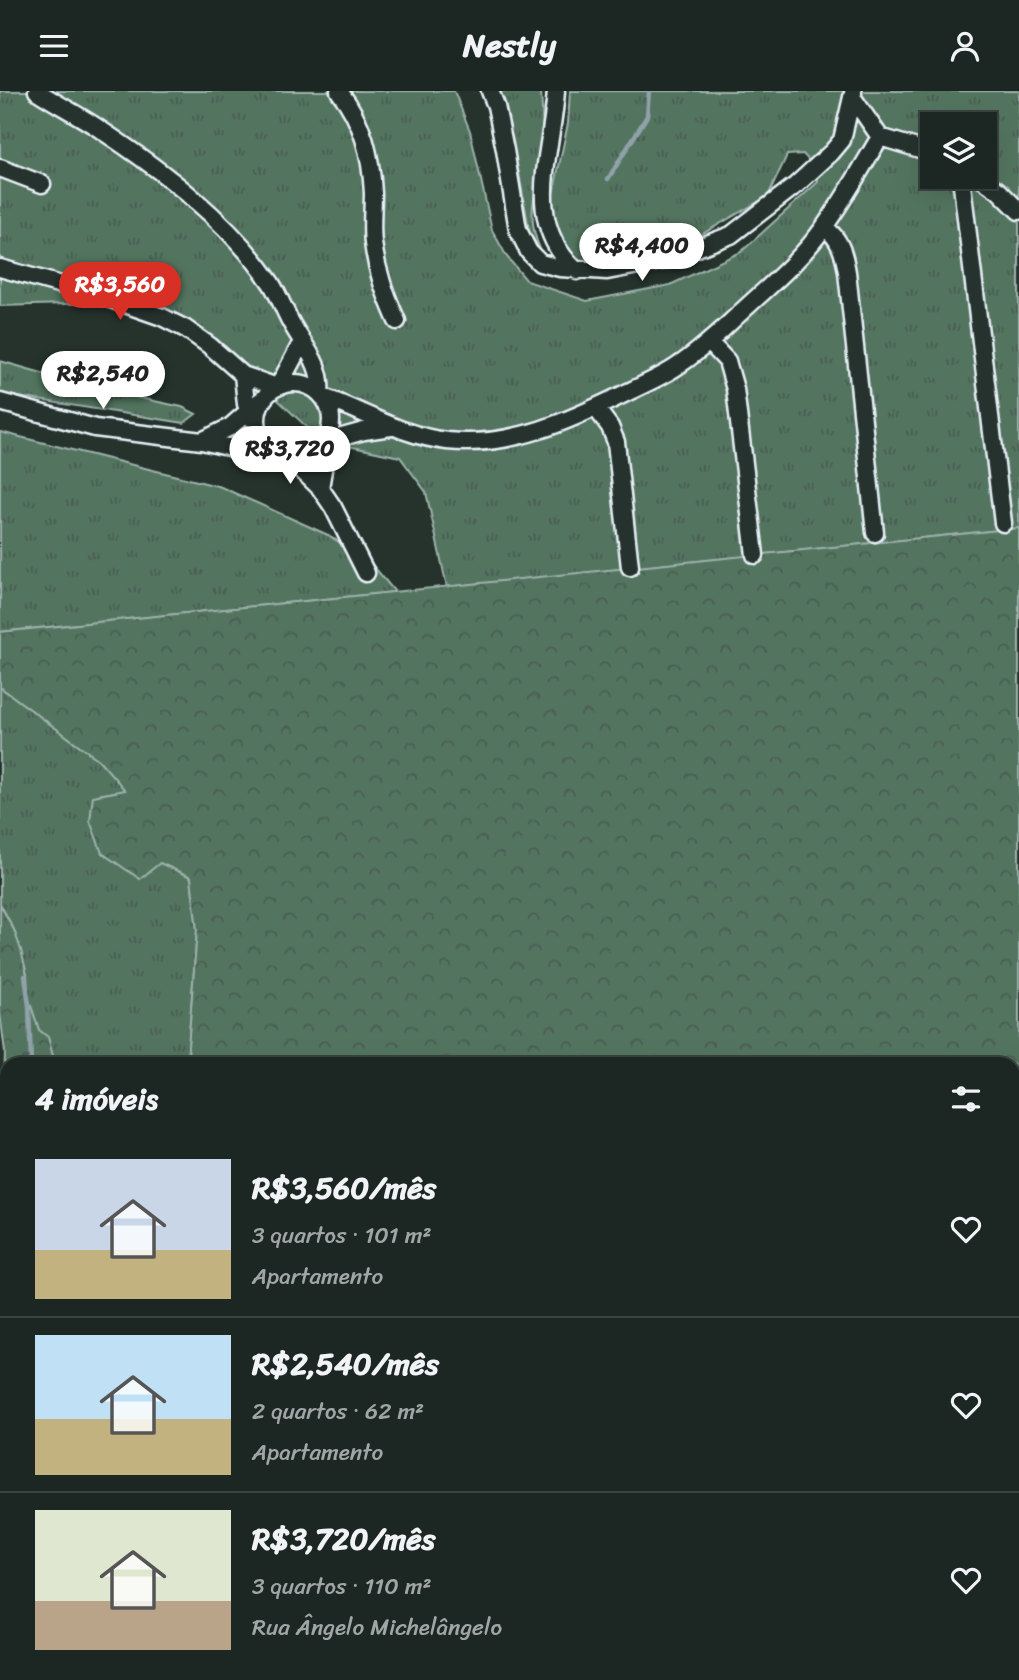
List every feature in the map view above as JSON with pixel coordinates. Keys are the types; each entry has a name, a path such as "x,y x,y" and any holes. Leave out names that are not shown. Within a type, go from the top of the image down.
{"street":[{"path":"37,91 100,129 155,167 212,216 250,256 272,285 320,373 321,395 328,406 331,421 321,445 323,470 320,488"},
{"path":"339,91 351,106 365,141 373,192 373,239 377,264 381,285 397,321"},
{"path":"490,91 496,106 505,150 518,230 529,252 540,263 577,271 607,271 665,260 731,235 796,185 842,141 853,95"},
{"path":"556,91 542,198 552,236 568,263 577,271"},
{"path":"853,95 880,137 920,149"},
{"path":"202,440 230,427 274,390 300,384 391,427 444,440 495,441 565,422 677,367 709,342 802,255 824,227 880,137"},
{"path":"0,167 43,184"},
{"path":"962,189 1003,523"},
{"path":"996,189 1019,211"},
{"path":"824,227 832,233 845,257 875,533"},
{"path":"0,268 105,297 162,317 210,345 243,375 274,390"},
{"path":"261,436 258,411 274,390 302,342"},
{"path":"709,342 727,361 733,380 755,555"},
{"path":"243,375 249,412 271,449"},
{"path":"0,402 95,428 202,440 228,447 271,449 287,456 320,488 333,507 366,573"},
{"path":"596,408 610,427 616,442 630,567"},
{"path":"287,456 304,456 321,445 364,431 391,427"}],"green space":[{"path":"0,91 454,91 470,131 492,230 507,257 527,281 587,301 670,285 741,252 818,182 815,167 803,154 787,155 768,196 657,260 591,265 574,256 555,227 551,204 568,123 570,91 1019,91 1019,528 447,587 426,492 400,457 348,446 312,432 213,339 101,303 0,306"},
{"path":"491,91 541,91 543,144 533,212 535,236 540,249 530,235 519,173"},
{"path":"0,361 98,389 182,407 196,414 184,423 0,394"},
{"path":"0,432 221,487 328,535 371,563 395,592 0,632"},
{"path":"1019,528 1019,1057 190,1057 188,1048 197,930 191,877 160,863 140,879 102,853 90,821 93,796 125,790 99,760 0,687 0,632"},
{"path":"0,687 99,760 126,790 93,796 160,863 191,877 197,930 188,1048 190,1057 53,1057 48,1038 39,1030 28,997 27,975 14,930 0,904"},
{"path":"0,904 21,950 27,975 28,997 39,1030 48,1037 53,1057 5,1057 0,1013"}],"waterway":[{"path":"608,179 647,116 649,91"},
{"path":"25,976 31,1057"}]}
